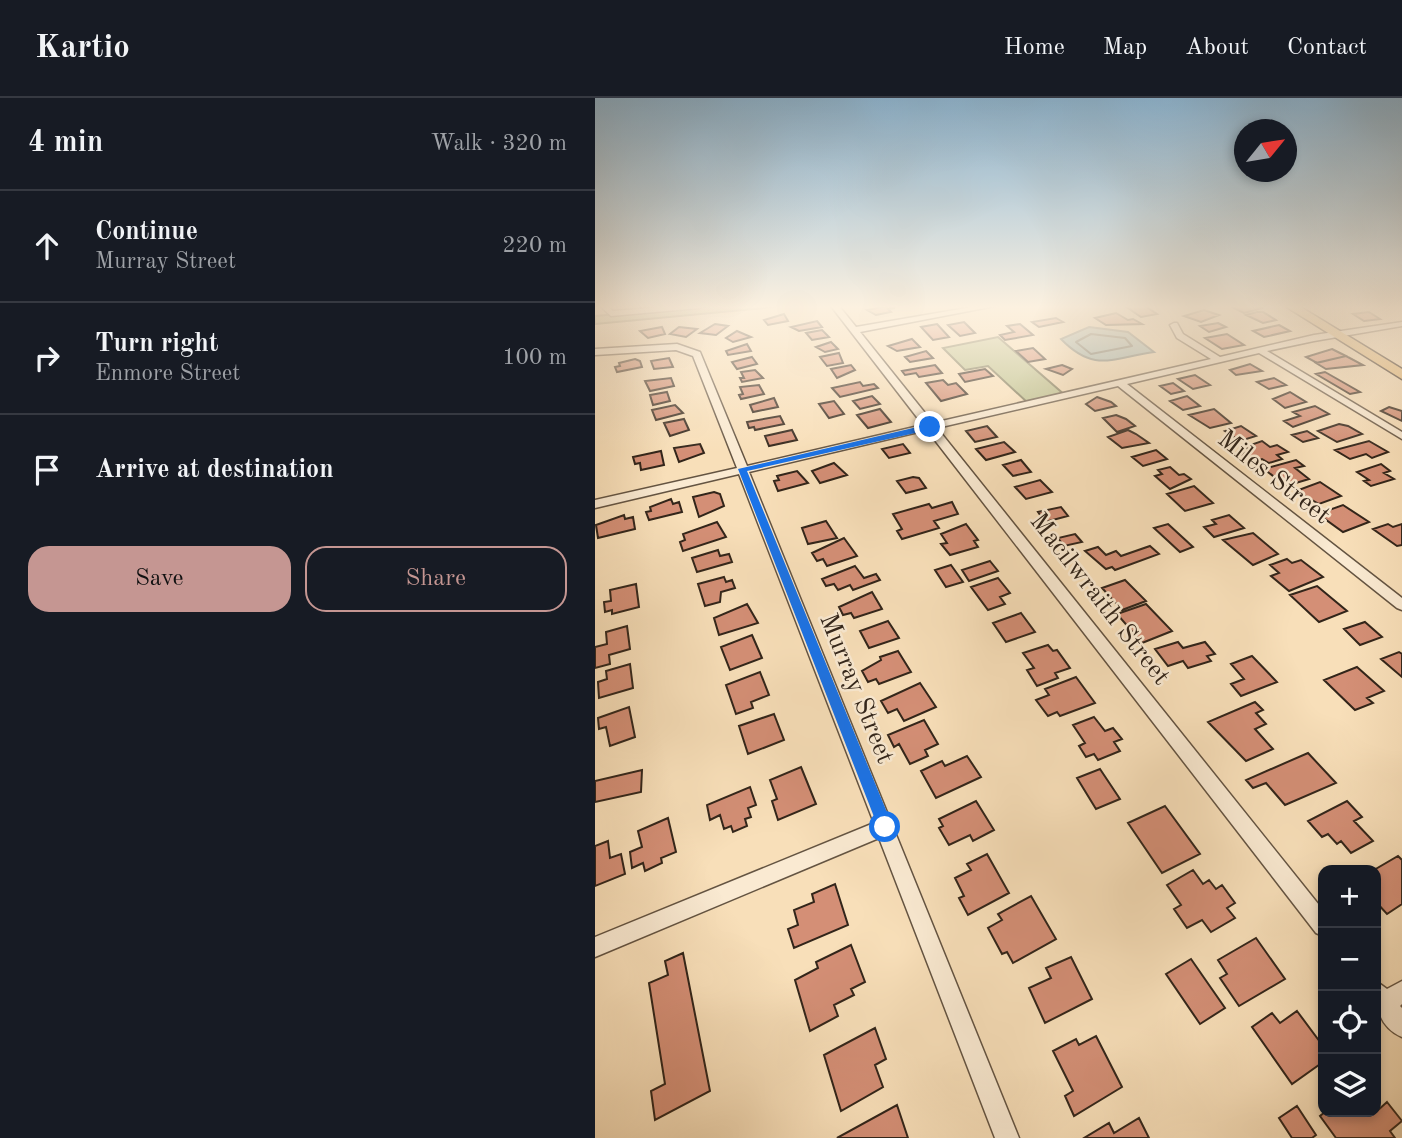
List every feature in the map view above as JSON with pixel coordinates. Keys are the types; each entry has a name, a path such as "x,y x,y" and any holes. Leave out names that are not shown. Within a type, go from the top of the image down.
{"main road":[{"path":"1369,355 1402,375"}],"street":[{"name":"Murray Street","path":"697,355 1007,1138"},
{"name":"Macilwraith Street","path":"873,355 1318,920"},
{"path":"1209,355 1218,360"},
{"path":"595,504 1240,355"},
{"path":"1267,355 1402,436"},
{"name":"Miles Street","path":"1120,383 1402,605"},
{"path":"595,947 885,827"},
{"path":"1387,996 1402,1026"}],"green space":[{"path":"950,355 1018,355 1066,396 1029,404 988,366 965,370"}],"water":[{"path":"1081,355 1140,355 1104,360"}],"building":[{"path":"840,355 843,363 827,366 820,357"},
{"path":"930,355 933,358 910,362 905,357"},
{"path":"1020,355 1040,355 1045,359 1028,362"},
{"path":"1314,355 1346,356 1317,363 1306,357"},
{"path":"1346,356 1363,365 1326,369 1316,363"},
{"path":"752,357 757,364 737,369 732,362"},
{"path":"669,358 673,367 654,369 651,361"},
{"path":"635,359 640,361 642,367 617,372 615,367 620,366 619,363"},
{"path":"1250,364 1262,371 1236,375 1230,370"},
{"path":"851,365 855,370 837,378 831,369"},
{"path":"935,365 942,373 919,377 916,373 905,375 902,371"},
{"path":"1062,365 1072,369 1063,375 1046,369"},
{"path":"985,369 993,376 965,382 959,374"},
{"path":"755,370 763,378 742,382 740,378 744,378 741,372"},
{"path":"1325,372 1360,392 1350,394 1316,374"},
{"path":"1195,375 1210,385 1193,389 1178,379"},
{"path":"671,378 674,386 650,391 645,381"},
{"path":"1274,378 1286,385 1269,389 1257,382"},
{"path":"943,380 948,385 956,383 967,394 941,401 926,383"},
{"path":"860,382 863,386 874,384 878,388 840,397 832,388"},
{"path":"1173,383 1184,391 1171,394 1160,386"},
{"path":"759,385 764,394 741,399 739,395 743,394 740,387"},
{"path":"667,392 670,401 653,405 650,395"},
{"path":"1290,392 1306,402 1285,408 1273,399"},
{"path":"872,396 880,404 860,409 853,401"},
{"path":"1187,396 1200,406 1183,410 1170,401"},
{"path":"1097,397 1116,406 1095,411 1086,404"},
{"path":"774,398 778,407 753,412 750,405"},
{"path":"834,401 844,414 829,418 819,404"},
{"path":"675,405 683,413 656,420 652,410"},
{"path":"1315,406 1329,414 1293,427 1284,421 1300,416 1293,412"},
{"path":"1389,407 1402,411 1402,421 1381,411"},
{"path":"880,409 891,422 868,428 857,415"},
{"path":"1214,409 1231,423 1210,428 1189,415"},
{"path":"1116,415 1135,426 1117,432 1103,418"},
{"path":"780,416 784,424 755,430 754,427 749,428 747,422"},
{"path":"684,419 689,430 670,436 664,423"},
{"path":"1339,424 1362,434 1337,442 1318,431"},
{"path":"987,426 997,437 975,442 966,431"},
{"path":"1241,426 1256,436 1240,441 1225,431"},
{"path":"792,430 797,440 769,446 765,436"},
{"path":"1128,430 1149,443 1122,448 1108,437"},
{"path":"1307,431 1318,438 1303,442 1292,435"},
{"path":"1262,441 1270,447 1277,445 1288,452 1277,455 1282,459 1269,463 1262,459 1252,462 1241,454 1251,451 1245,447"},
{"path":"1369,441 1388,452 1372,458 1366,454 1350,459 1335,450"},
{"path":"1004,442 1015,452 986,460 976,449"},
{"path":"700,444 704,453 679,462 674,448"},
{"path":"903,444 910,453 889,458 882,449"},
{"path":"1156,450 1167,459 1143,466 1132,457"},
{"path":"661,451 664,465 641,470 640,463 635,464 633,457"},
{"path":"1021,460 1031,472 1013,476 1003,465"},
{"path":"1296,460 1304,466 1295,468 1309,479 1286,486 1264,469"},
{"path":"834,463 847,475 820,483 812,471"},
{"path":"1381,464 1390,471 1384,473 1394,479 1371,486 1364,481 1369,480 1357,472"},
{"path":"1170,467 1179,475 1184,474 1191,479 1170,489 1155,476 1162,474 1158,470"},
{"path":"797,471 808,483 778,491 774,481 779,480 777,476"},
{"path":"919,478 926,488 906,493 897,481"},
{"path":"1040,480 1052,492 1026,499 1015,487"},
{"path":"1320,482 1341,496 1319,504 1296,491"},
{"path":"1194,486 1213,503 1185,511 1167,494"},
{"path":"714,492 720,494 724,506 699,517 693,497"},
{"path":"671,499 673,504 679,502 682,512 649,520 646,512 651,511 650,507"},
{"path":"952,502 958,514 934,521 939,528 902,539 897,531 902,529 893,514 929,504 932,508"},
{"path":"1343,505 1369,522 1343,532 1318,514"},
{"path":"1061,507 1068,516 1045,522 1038,512"},
{"path":"624,515 625,519 633,517 635,529 598,538 596,525"},
{"path":"1229,515 1244,528 1214,537 1204,527 1216,524 1212,520"},
{"path":"826,521 837,538 808,544 802,528"},
{"path":"717,522 726,537 683,551 680,542 685,540 683,534"},
{"path":"966,524 978,540 974,541 978,547 950,555 941,544 947,543 941,534"},
{"path":"1168,524 1193,547 1180,552 1154,528"},
{"path":"1388,524 1393,527 1402,524 1402,545 1397,546 1373,529"},
{"path":"1253,533 1278,554 1253,565 1223,540"},
{"path":"1075,534 1082,542 1064,546 1058,538"},
{"path":"844,538 857,556 827,566 823,559 817,561 812,553"},
{"path":"1150,546 1159,554 1115,570 1112,567 1106,569 1085,551 1098,547 1106,555 1116,551 1121,556"},
{"path":"718,550 720,556 729,554 732,562 697,572 692,558"},
{"path":"1287,559 1292,563 1301,560 1323,577 1289,591 1271,576 1279,573 1270,565"},
{"path":"990,561 998,571 969,581 962,570"},
{"path":"951,565 963,582 946,587 935,570"},
{"path":"855,566 864,578 876,574 880,580 853,590 850,585 838,590 834,584 826,586 822,579"},
{"path":"724,577 726,582 732,580 735,588 721,592 720,602 705,606 698,584"},
{"path":"998,578 1010,593 1000,597 1005,604 988,610 971,587"},
{"path":"1125,580 1146,601 1122,610 1102,588"},
{"path":"636,584 639,607 612,614 612,610 605,612 604,602 611,601 610,590"},
{"path":"1317,586 1347,611 1319,622 1290,595"},
{"path":"872,592 882,609 854,618 851,613 843,615 839,607"},
{"path":"747,604 758,623 719,635 714,618"},
{"path":"1146,604 1172,631 1142,643 1117,614"},
{"path":"1021,613 1035,632 1006,642 993,623"},
{"path":"888,621 899,638 869,648 860,631"},
{"path":"1365,622 1382,637 1360,645 1344,629"},
{"path":"627,626 630,649 609,655 610,664 595,668 595,647 607,644 606,632"},
{"path":"752,635 762,658 730,670 721,647"},
{"path":"1178,642 1183,648 1205,642 1215,654 1207,656 1211,661 1188,668 1183,661 1168,666 1155,649"},
{"path":"1048,645 1053,651 1057,650 1070,668 1055,673 1058,678 1037,686 1027,670 1034,668 1023,653"},
{"path":"898,651 911,672 879,684 876,679 868,682 862,671 881,660 880,657"},
{"path":"1399,652 1402,654 1402,677 1381,659"},
{"path":"1252,656 1277,682 1241,696 1231,684 1244,679 1231,664"},
{"path":"630,664 633,688 599,698 598,682 607,679 606,671"},
{"path":"1357,667 1384,691 1367,698 1373,703 1355,710 1324,680"},
{"path":"760,672 769,695 751,702 753,708 736,714 726,685"},
{"path":"1076,677 1095,703 1060,716 1057,712 1048,716 1036,700 1049,695 1045,689"},
{"path":"920,683 936,707 904,721 897,709 888,713 881,701"},
{"path":"1255,702 1263,710 1256,713 1266,724 1255,729 1273,749 1246,761 1208,722"},
{"path":"629,707 635,737 610,746 606,727 599,729 598,718"},
{"path":"774,714 784,740 748,754 739,726"},
{"path":"1094,717 1105,731 1113,728 1122,739 1114,742 1120,751 1098,760 1094,754 1086,757 1079,746 1085,743 1073,725"},
{"path":"924,720 938,744 925,750 928,756 910,764 899,744 894,747 888,735"},
{"path":"1308,753 1336,783 1285,805 1266,783 1253,788 1246,780"},
{"path":"967,756 981,777 936,798 921,771 942,761 945,766"},
{"path":"801,767 816,804 778,820 772,801 777,799 770,780"},
{"path":"1100,769 1120,799 1096,809 1077,778"},
{"path":"642,770 641,792 595,802 595,781"},
{"path":"750,787 756,805 748,808 751,817 745,819 747,826 733,832 731,826 724,829 720,815 710,820 707,805"},
{"path":"976,801 994,830 973,841 970,835 949,845 939,828 943,826 939,819"},
{"path":"1347,801 1362,817 1354,821 1373,841 1351,853 1341,841 1337,844 1328,834 1322,837 1308,821"},
{"path":"1165,806 1200,854 1162,873 1128,823"},
{"path":"668,818 676,852 661,858 662,863 645,871 643,863 632,868 630,852 642,847 638,831"},
{"path":"608,841 610,858 621,854 625,874 595,886 595,846"},
{"path":"987,854 1009,893 968,915 959,898 964,896 955,878 971,870 967,864"},
{"path":"1398,856 1402,860 1402,904 1387,914 1381,907 1381,866"},
{"path":"1193,870 1203,884 1209,880 1216,889 1222,885 1235,903 1227,908 1235,918 1211,932 1202,920 1187,928 1174,909 1181,905 1167,885"},
{"path":"835,884 848,925 794,948 788,929 798,925 794,910 814,902 812,894"},
{"path":"1031,896 1056,939 1013,963 1007,952 1002,954 988,928 1002,920 998,914"},
{"path":"1256,938 1285,979 1239,1006 1220,978 1227,974 1218,960"},
{"path":"851,945 865,982 851,989 854,995 834,1005 838,1016 810,1031 795,980 818,968 816,962"},
{"path":"683,953 710,1091 655,1120 651,1091 665,1084 649,983 668,975 665,961"},
{"path":"1071,957 1092,999 1045,1023 1029,988 1051,978 1046,968"},
{"path":"1191,959 1225,1008 1200,1024 1166,974"},
{"path":"1297,1011 1318,1039 1318,1066 1292,1084 1252,1027 1272,1013 1280,1023"},
{"path":"875,1028 886,1059 875,1065 883,1087 841,1111 824,1055"},
{"path":"1096,1036 1122,1087 1074,1116 1065,1096 1073,1091 1053,1051 1076,1039 1079,1045"},
{"path":"1387,1102 1402,1121 1390,1131 1395,1138 1336,1138 1321,1117 1381,1117 1381,1107"},
{"path":"897,1105 908,1138 837,1138"},
{"path":"1297,1106 1316,1135 1312,1138 1292,1138 1279,1118"},
{"path":"1139,1118 1149,1138 1084,1138 1109,1123 1114,1133"}],"route":[{"path":"885,827 742,469 930,427"}]}
